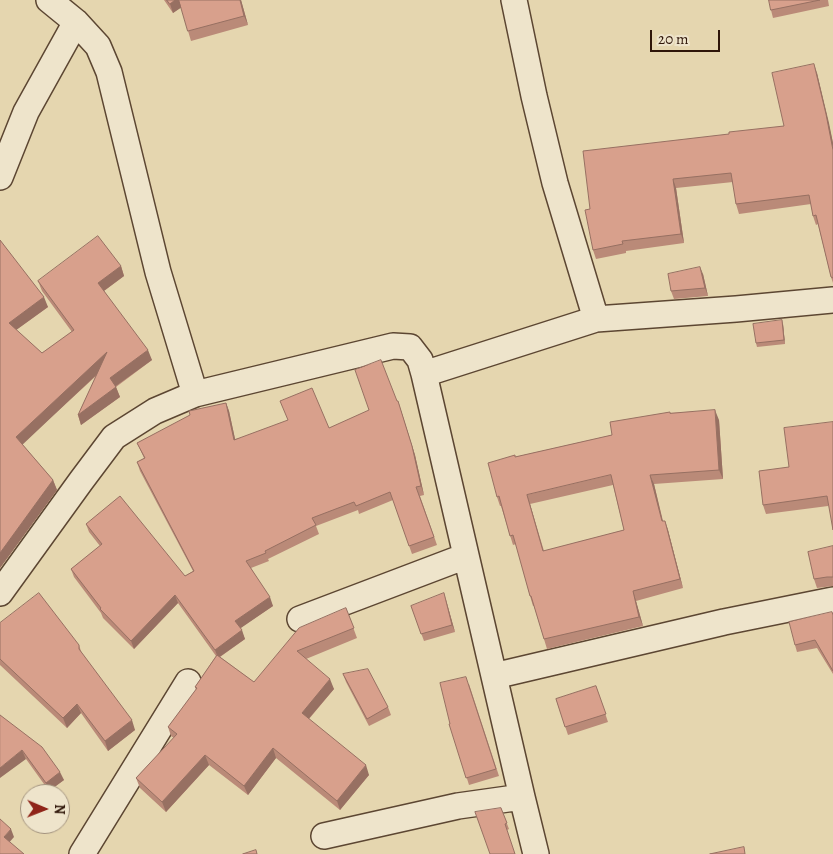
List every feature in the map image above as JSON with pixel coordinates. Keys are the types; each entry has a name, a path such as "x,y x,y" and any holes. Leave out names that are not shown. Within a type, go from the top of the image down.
{"street":[{"path":"49,0 76,22 98,46 109,72 158,272 196,394"},
{"path":"514,0 555,183 596,319"},
{"path":"0,177 26,112 76,22"},
{"path":"424,374 596,319 833,300"},
{"path":"0,593 114,437 155,410 196,394 393,346 410,347 420,360 424,374 536,854"},
{"path":"300,620 466,556"},
{"path":"494,676 724,622 833,600"},
{"path":"82,854 188,682"},
{"path":"324,836 458,806 522,797"}],"building":[{"path":"167,0 175,0 170,4"},
{"path":"179,0 240,0 244,16 188,31"},
{"path":"769,0 820,0 771,10"},
{"path":"814,64 833,150 833,278 831,277 816,215 813,216 809,195 736,204 731,173 673,179 681,234 622,241 623,244 593,250 585,210 590,209 583,151 784,126 772,73"},
{"path":"98,236 121,266 98,283 148,350 110,378 116,387 78,415 107,352 16,437 53,480 0,553 0,240 44,297 9,323 42,353 74,330 38,281"},
{"path":"700,267 705,288 671,291 668,274"},
{"path":"782,320 784,340 756,343 753,324"},
{"path":"381,360 398,401 412,446 421,486 416,487 434,537 409,546 390,492 356,506 354,502 312,518 316,525 265,551 266,553 246,561 270,597 235,621 242,630 215,650 175,595 131,641 100,609 71,569 102,544 86,524 120,496 185,576 194,571 137,462 145,458 137,443 190,415 189,411 226,403 234,440 288,420 280,401 312,388 329,428 369,410 355,370"},
{"path":"715,410 719,470 650,475 662,521 665,521 680,579 633,591 639,617 544,639 513,535 510,536 488,463 515,455 515,457 612,435 610,422 670,413","holes":["611,475 624,530 543,551 527,495"]},
{"path":"833,422 833,530 827,496 763,505 759,471 789,467 784,428"},
{"path":"833,546 833,577 814,579 808,552"},
{"path":"39,593 79,645 79,649 132,720 105,741 77,704 63,718 0,659 0,623"},
{"path":"444,593 452,625 421,634 411,606"},
{"path":"346,608 354,628 297,651 330,679 302,713 366,765 337,801 273,748 244,786 205,755 162,802 136,778 177,734 168,727 197,688 195,687 217,655 254,682 299,628"},
{"path":"832,612 833,671 815,640 795,645 789,622"},
{"path":"368,669 388,707 367,719 343,674"},
{"path":"466,677 496,769 466,778 449,724 440,683"},
{"path":"596,686 606,714 565,727 556,699"},
{"path":"0,715 42,747 60,772 46,783 22,750 0,768"},
{"path":"501,808 515,854 490,854 475,812"},
{"path":"0,819 11,829 4,837 24,854 0,854"},
{"path":"744,847 745,854 710,854"},
{"path":"256,850 257,854 243,854"}]}
